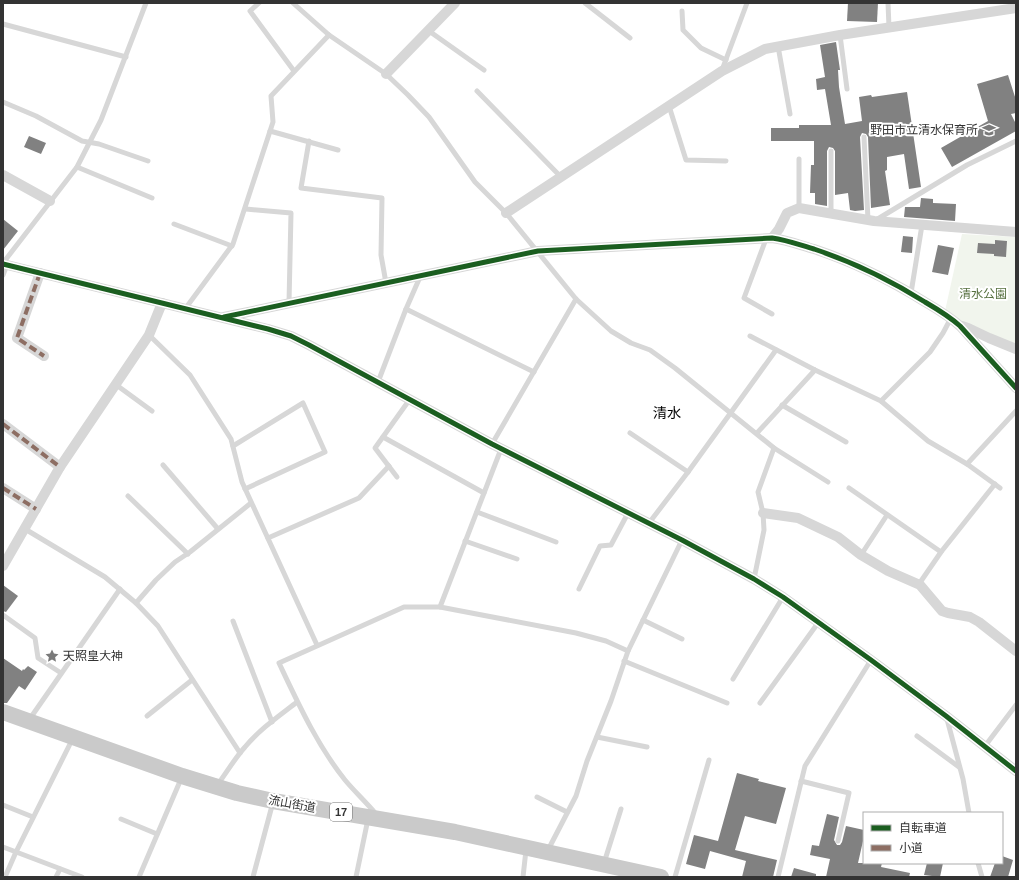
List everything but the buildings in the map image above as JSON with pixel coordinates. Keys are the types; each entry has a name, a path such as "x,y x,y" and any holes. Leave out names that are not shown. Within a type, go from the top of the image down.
{"main road":[{"name":"流山街道","path":"3,712 182,776 237,793 273,801 448,830 661,877"}],"street":[{"path":"386,74 455,3"},
{"path":"506,213 722,71 765,49 840,35 1016,8"},
{"path":"3,175 50,201"},
{"path":"769,238 779,229 787,213 799,208 871,221 1016,232"},
{"path":"222,317 538,251 769,238 786,240 826,253 868,270 912,293 951,318 960,326 1016,388"},
{"path":"4,264 222,317 291,336 410,399 496,447 682,540 754,579 871,660 1016,770"},
{"path":"40,273 17,338 44,356"},
{"path":"3,566 60,467 148,335 162,303"},
{"path":"960,326 1016,349"},
{"path":"3,424 60,467"},
{"path":"3,488 36,509"},
{"path":"763,513 798,518 838,536 862,555 888,571 918,584 926,590 942,611 970,617 979,622 1016,651"}],"lane":[{"path":"3,275 4,264 77,167 101,120 146,3"},
{"path":"260,3 250,11 294,71"},
{"path":"293,3 328,35 386,74 428,117 475,182 506,213 576,299 611,331 631,343 650,350 731,412 774,448 828,482"},
{"path":"585,3 630,38"},
{"path":"722,71 747,3"},
{"path":"888,3 889,27"},
{"path":"682,11 683,30 701,48 726,60"},
{"path":"3,24 126,57"},
{"path":"429,30 484,70"},
{"path":"186,309 232,246 246,209 273,122 272,96 328,35"},
{"path":"840,35 847,89"},
{"path":"778,46 790,114"},
{"path":"477,91 561,177"},
{"path":"3,102 36,116 82,141 90,142 148,161"},
{"path":"669,106 686,160 726,161"},
{"path":"270,131 338,150"},
{"path":"864,137 871,221 967,166 1016,141"},
{"path":"308,141 301,188 382,198 380,255 386,283"},
{"path":"831,150 831,214"},
{"path":"799,160 799,208"},
{"path":"77,167 152,198"},
{"path":"246,209 291,213 288,303"},
{"path":"174,224 232,246"},
{"path":"912,293 922,225"},
{"path":"769,238 744,298 772,314"},
{"path":"378,382 406,309 421,276"},
{"path":"440,607 484,493 496,447 534,372 576,299"},
{"path":"406,309 534,372"},
{"path":"881,401 930,352 951,318"},
{"path":"148,335 190,375 231,439 242,482 317,646"},
{"path":"750,336 815,370 881,401 928,441 967,464 1000,488"},
{"path":"650,524 776,350"},
{"path":"757,433 815,370"},
{"path":"116,384 152,411"},
{"path":"397,477 375,448 410,399"},
{"path":"233,446 303,404 325,452 245,489"},
{"path":"782,406 846,442"},
{"path":"967,464 1016,411"},
{"path":"630,433 688,472"},
{"path":"383,438 484,493"},
{"path":"754,579 764,530 763,513 758,492 774,448"},
{"path":"163,465 218,529"},
{"path":"268,538 359,498 389,466"},
{"path":"918,584 941,552 995,484"},
{"path":"849,488 941,552"},
{"path":"128,496 188,554"},
{"path":"136,603 175,562 188,554 251,503"},
{"path":"477,512 556,542"},
{"path":"579,589 600,546 611,545 628,513"},
{"path":"862,555 887,515"},
{"path":"25,529 105,577 136,603 158,626 240,753"},
{"path":"547,852 576,796 628,651 682,540"},
{"path":"466,541 517,559"},
{"path":"28,721 120,589"},
{"path":"733,679 783,598"},
{"path":"356,877 375,818 330,758 297,702 279,663 404,607 440,607 576,632 606,641 628,651"},
{"path":"3,615 35,638 38,658 61,673"},
{"path":"643,620 682,639"},
{"path":"233,621 272,722"},
{"path":"760,703 818,623"},
{"path":"778,877 805,766 871,660"},
{"path":"624,662 727,703"},
{"path":"147,716 192,680"},
{"path":"216,786 240,753 252,740 297,702"},
{"path":"985,746 1016,704"},
{"path":"946,716 969,812"},
{"path":"917,736 959,766"},
{"path":"5,877 73,737"},
{"path":"597,737 647,747"},
{"path":"675,877 709,760"},
{"path":"139,877 182,776"},
{"path":"802,781 849,793 838,841"},
{"path":"537,797 567,812"},
{"path":"253,877 273,801"},
{"path":"3,805 33,817"},
{"path":"604,864 621,809"},
{"path":"121,819 157,834"},
{"path":"3,847 82,877"},
{"path":"523,877 526,847"},
{"path":"978,864 982,877"},
{"path":"56,877 60,869"}],"green space":[{"name":"清水公園","path":"962,234 1016,237 1016,347 957,319 945,311"}],"marked path":[{"path":"40,273 17,338 44,356"},
{"path":"3,424 60,467"},
{"path":"3,488 36,509"}],"cycle path":[{"path":"224,317 538,251 772,238 788,241 829,254 871,272 938,310 960,326 1016,388"},
{"path":"3,264 268,329 291,336 309,345 492,444 682,540 754,579 783,597 871,660 1016,771"}],"place":[{"name":"野田市立清水保育所","path":"989,130"},
{"name":"天照皇大神","path":"52,656"}],"district":[{"name":"清水","path":"667,413"}]}
